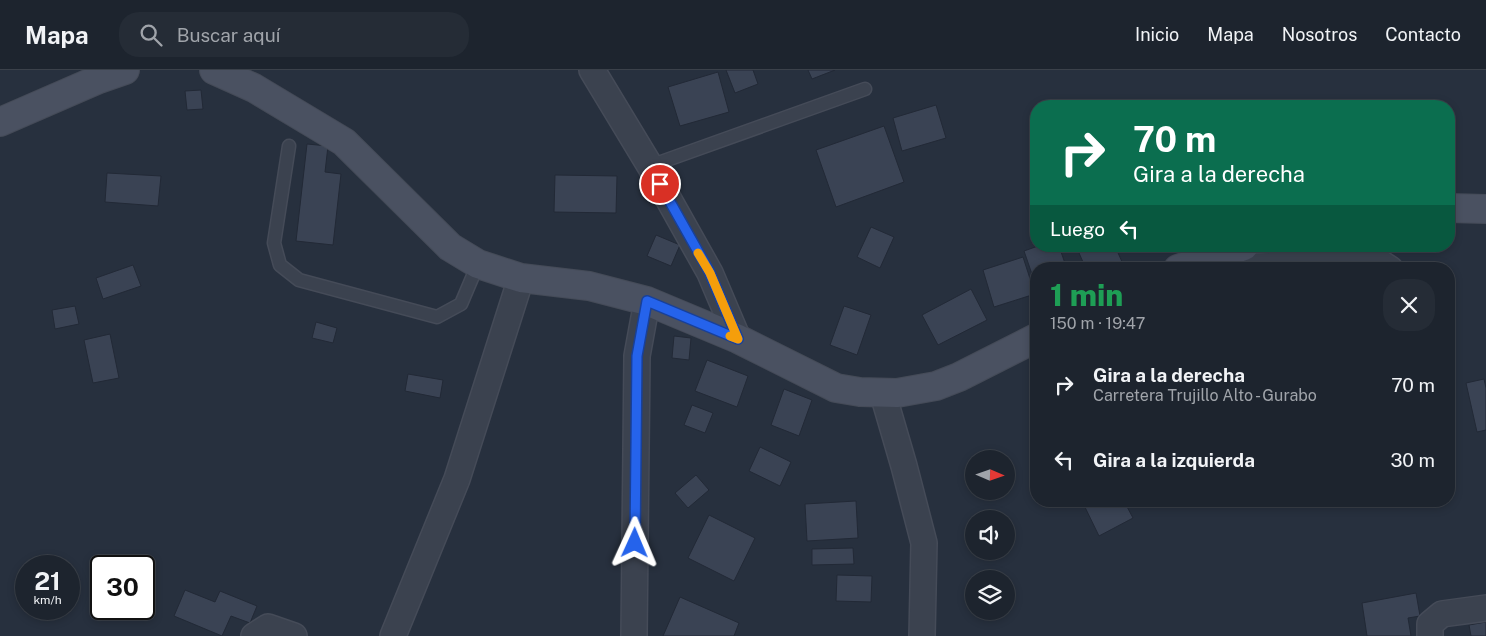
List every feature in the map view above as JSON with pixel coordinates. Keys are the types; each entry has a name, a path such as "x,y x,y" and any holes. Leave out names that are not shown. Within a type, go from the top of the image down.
{"main road":[{"path":"0,122 99,79 125,70"},
{"path":"214,70 254,88 344,142 450,247 478,264 521,278 589,286 647,301 738,339 836,388 882,394 936,386 959,377 1030,341"},
{"path":"1455,208 1486,210"},
{"path":"1198,262 1227,252"}],"street":[{"path":"592,70 650,166 709,271 738,339"},
{"path":"1316,262 1372,258 1379,262"},
{"path":"393,636 457,479 521,278"},
{"path":"634,636 637,356 647,301"},
{"path":"882,394 904,466 924,543 922,636"},
{"path":"1430,636 1430,624 1442,614 1486,608"},
{"path":"254,636 268,627 294,636"}],"lane":[{"path":"650,166 865,89"},
{"path":"289,146 274,243 280,266 298,280 437,317 461,304 478,264"}],"building":[{"path":"726,70 753,70 758,84 735,93"},
{"path":"808,70 835,70 812,79"},
{"path":"718,72 729,112 680,126 668,87"},
{"path":"201,90 203,109 187,110 185,91"},
{"path":"936,105 946,138 902,151 893,118"},
{"path":"884,126 904,182 836,207 816,150"},
{"path":"307,144 328,146 325,172 341,174 333,245 296,241"},
{"path":"107,173 161,176 158,206 105,202"},
{"path":"555,175 617,176 616,213 554,212"},
{"path":"871,227 894,237 880,268 857,257"},
{"path":"656,235 680,245 671,266 647,256"},
{"path":"1030,249 1030,252 1061,252 1065,262 1030,262 1030,268 1024,251"},
{"path":"1079,252 1118,252 1122,262 1083,262"},
{"path":"1023,257 1030,279 1030,296 994,307 983,270"},
{"path":"133,265 141,286 103,299 96,278"},
{"path":"971,289 987,320 938,345 922,315"},
{"path":"75,306 79,324 55,329 52,310"},
{"path":"844,306 871,315 857,355 830,345"},
{"path":"316,322 337,328 333,343 312,338"},
{"path":"110,334 119,378 93,383 84,340"},
{"path":"674,336 691,338 689,360 672,358"},
{"path":"707,360 748,376 737,407 695,391"},
{"path":"408,374 443,380 440,398 405,391"},
{"path":"1484,379 1486,388 1486,430 1477,432 1466,383"},
{"path":"784,389 812,400 799,436 771,425"},
{"path":"692,405 713,413 705,433 684,425"},
{"path":"760,447 791,462 780,486 749,471"},
{"path":"696,475 709,490 688,508 675,493"},
{"path":"856,501 858,538 807,541 805,504"},
{"path":"1085,507 1127,507 1133,518 1099,536"},
{"path":"709,515 755,538 734,581 688,558"},
{"path":"853,548 854,564 812,565 812,549"},
{"path":"837,575 872,576 871,602 836,601"},
{"path":"185,590 215,602 220,591 257,606 250,623 231,616 222,636 174,616"},
{"path":"1416,593 1420,616 1408,618 1411,636 1367,636 1362,603"},
{"path":"680,597 739,623 734,636 663,636"},
{"path":"1486,622 1486,636 1471,636 1469,625"}],"slow traffic":[{"path":"698,253 710,273 738,339 730,336"}],"route":[{"path":"635,543 637,356 647,301 738,339 709,271 660,184"}]}
